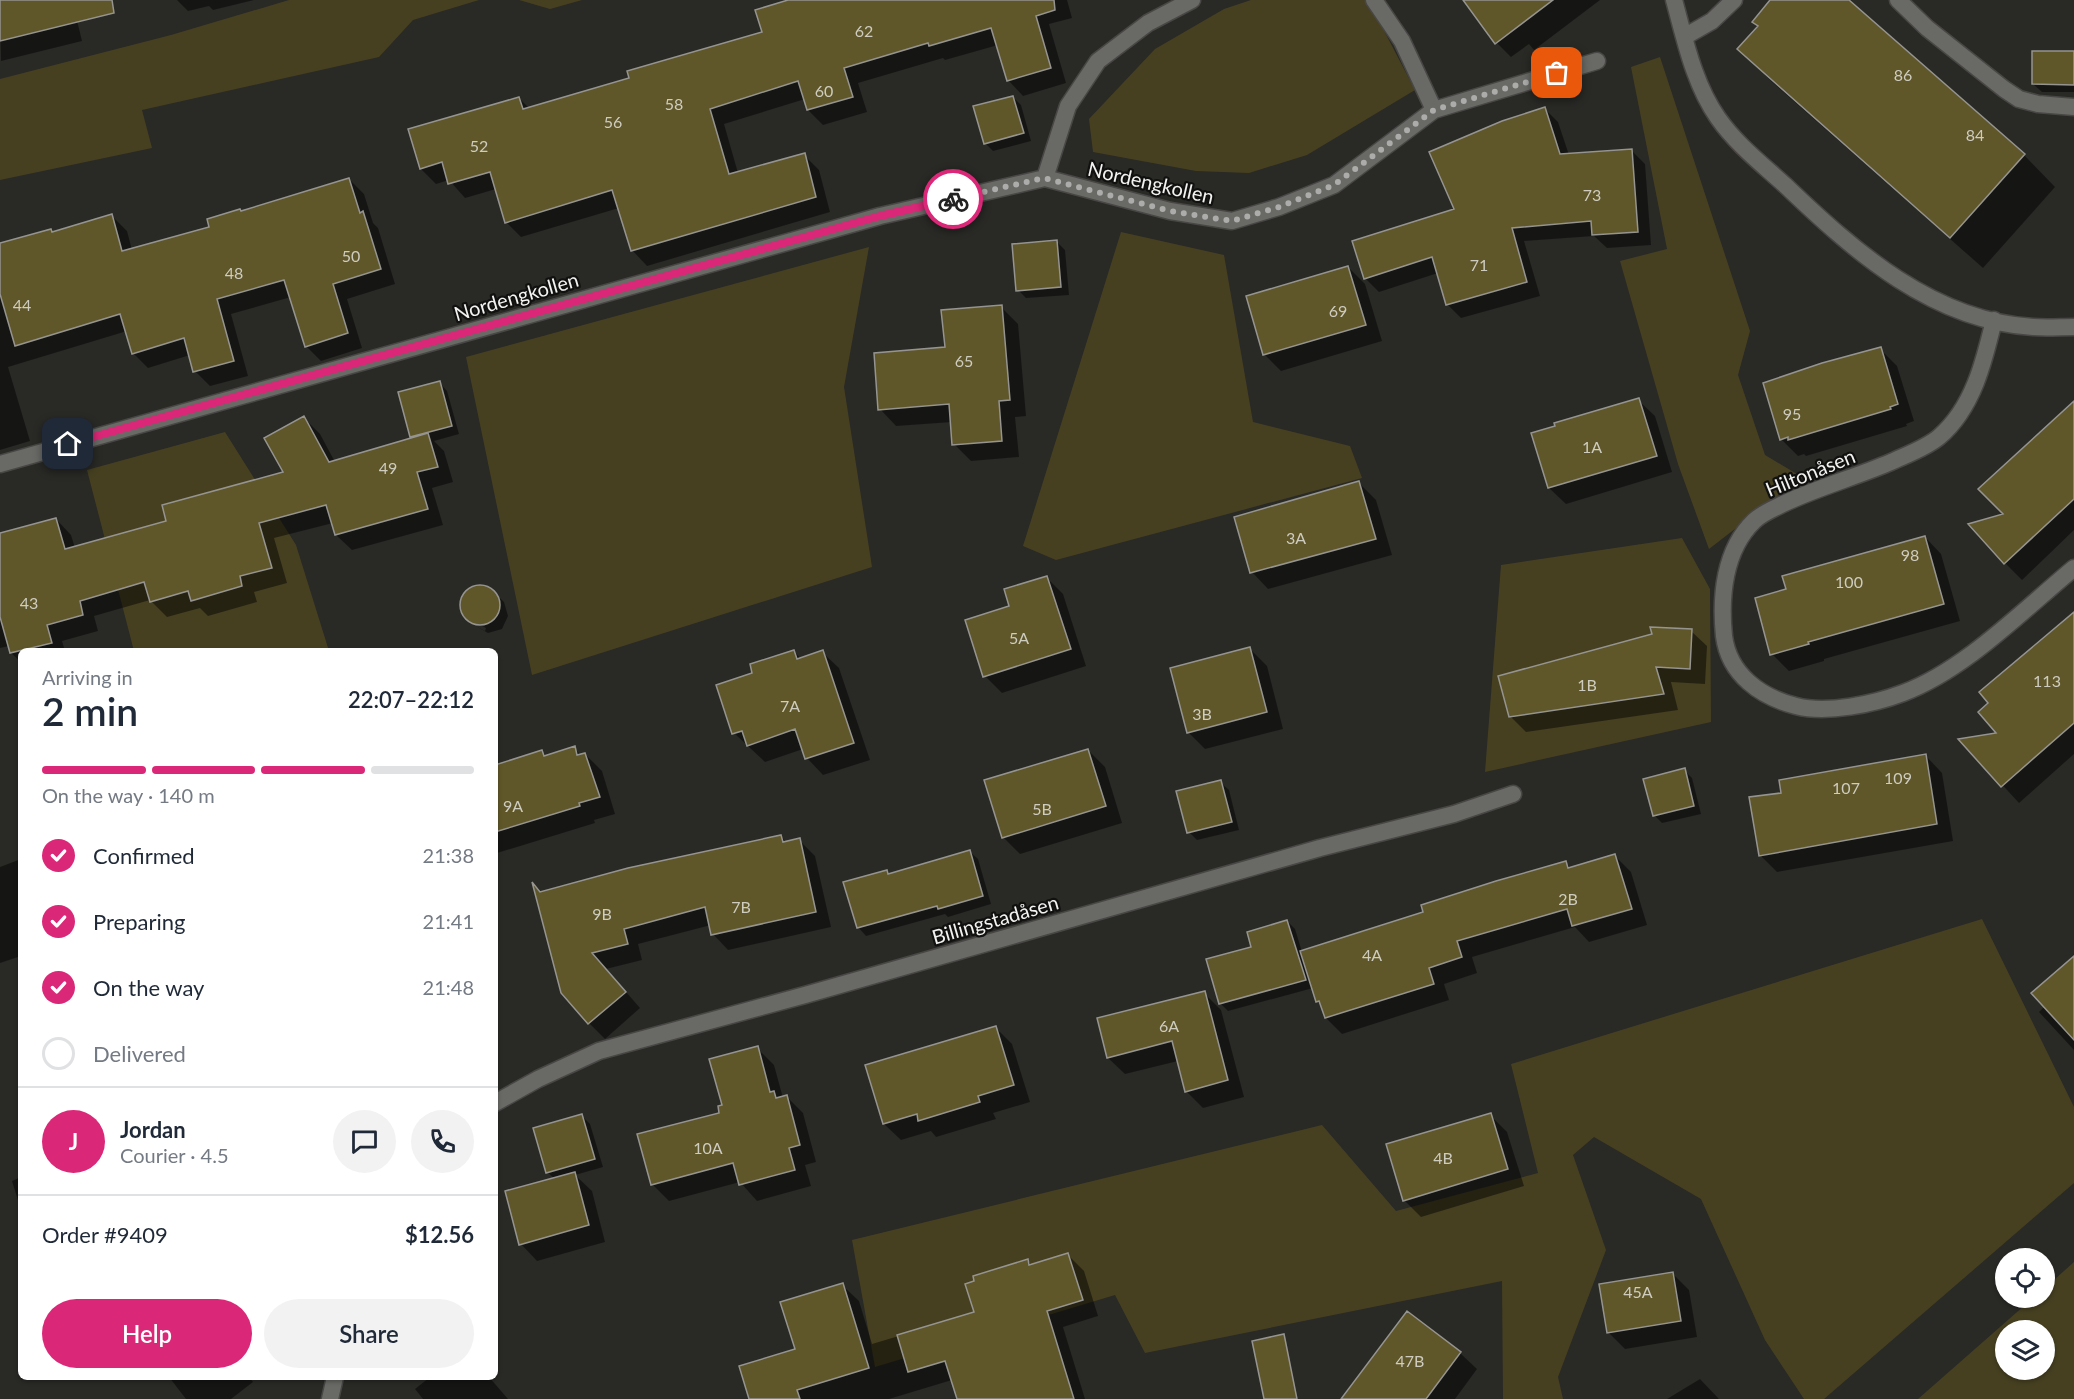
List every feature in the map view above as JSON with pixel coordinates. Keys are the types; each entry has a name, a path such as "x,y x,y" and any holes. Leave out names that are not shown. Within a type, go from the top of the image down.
{"street":[{"path":"1044,178 1068,105 1098,61 1148,23 1192,0"},
{"path":"1374,0 1402,41 1434,110"},
{"path":"1674,0 1699,83 1719,119 1795,195 1857,250 1895,278 1960,312 1994,321 2032,327 2074,327"},
{"path":"1898,0 1927,28 2019,99 2038,104 2074,107"},
{"path":"1684,37 1712,21 1730,5"},
{"name":"Nordengkollen","path":"0,464 880,216 1044,178 1170,211 1232,221 1279,207 1334,185 1434,110 1598,61"},
{"name":"Hiltonåsen","path":"1994,321 1983,368 1959,415 1938,438 1909,454 1860,475 1810,492 1769,511 1755,520 1742,535 1730,559 1724,588 1722,617 1725,644 1738,673 1757,691 1777,701 1805,709 1860,704 1890,698 1915,689 1976,651 2074,568"},
{"name":"Billingstadåsen","path":"498,1101 599,1052 1320,848 1454,814 1513,794"},
{"path":"330,1399 333,1380"}],"shaded area":[{"path":"289,0 479,0 413,20 379,57 142,110 152,148 0,180 0,79 171,35"},
{"path":"519,0 582,0 550,9"},
{"path":"1251,0 1368,0 1415,90 1307,155 1249,173 1196,171 1093,152 1089,119 1155,49 1224,9"},
{"path":"1660,57 1750,331 1738,375 1765,455 1802,477 1709,549 1678,464 1620,261 1667,249 1631,67"},
{"path":"1121,232 1224,255 1253,422 1350,446 1362,478 1056,560 1023,546"},
{"path":"869,247 844,387 872,567 532,675 466,357"},
{"path":"225,432 296,545 328,648 133,648 87,470"},
{"path":"1682,538 1710,589 1711,722 1485,772 1501,565"},
{"path":"1982,919 2074,1107 2074,1183 1999,1248 1995,1248 1995,1251 1824,1399 1804,1399 1765,1340 1701,1199 1594,1137 1573,1155 1606,1250 1558,1377 1563,1399 1503,1399 1502,1281 1145,1353 1115,1295 875,1367 852,1240 1322,1125 1396,1211 1538,1173 1511,1064"},
{"path":"2074,1262 2074,1399 1918,1399 1995,1331 1995,1380 2055,1380 2055,1320 2008,1320 2022,1308 2055,1308 2055,1279"}],"building":[{"path":"0,0 112,0 114,13 0,41"},
{"path":"788,0 1054,0 1055,10 1036,16 1051,68 1007,81 991,28 929,46 928,43 844,68 853,97 807,110 798,81 710,109 729,174 805,153 816,197 631,251 612,190 505,223 490,172 448,184 442,162 420,169 408,129 519,97 523,109 629,78 627,71 762,32 755,10"},
{"path":"1463,0 1553,0 1495,44"},
{"path":"1770,0 1849,0 2025,154 1950,238 1737,49 1758,26 1752,22"},
{"path":"2032,51 2074,51 2074,85 2032,84"},
{"path":"1013,96 1024,133 984,144 973,106"},
{"path":"1545,107 1560,154 1632,149 1638,232 1592,235 1591,221 1512,228 1527,282 1446,305 1432,257 1364,279 1352,241 1454,209 1429,152 1502,121"},
{"path":"349,178 360,213 363,211 381,269 333,284 348,333 305,347 284,280 217,299 234,361 193,372 184,338 132,354 120,314 15,346 0,294 0,243 51,229 52,232 112,214 122,251 209,227 207,219"},
{"path":"1057,240 1061,287 1016,291 1012,244"},
{"path":"1348,266 1366,325 1263,355 1246,296"},
{"path":"1002,305 1010,400 999,401 1002,441 952,445 949,404 878,410 874,353 945,347 941,310"},
{"path":"1881,347 1898,404 1890,407 1891,409 1788,440 1788,437 1780,440 1763,383 1822,363"},
{"path":"440,381 452,426 410,437 398,392"},
{"path":"1639,398 1657,456 1548,488 1531,433 1555,426 1554,423"},
{"path":"2074,401 2074,499 2004,564 1968,524 2003,514 1978,489"},
{"path":"304,416 329,462 428,433 438,467 417,472 428,509 335,535 326,505 259,523 272,568 240,576 242,586 191,601 188,591 150,602 144,582 80,601 83,615 47,625 52,643 31,648 18,648 18,651 10,653 0,617 0,533 56,518 65,549 166,521 162,505 283,472 264,438"},
{"path":"1359,481 1376,539 1250,573 1234,517"},
{"path":"1925,536 1944,604 1770,655 1755,598 1786,589 1782,576"},
{"path":"1047,576 1071,649 983,677 965,620 1009,606 1004,589"},
{"path":"480,585 494,591 500,605 494,619 480,625 466,619 460,605 466,591"},
{"path":"2074,612 2074,723 2001,787 1958,739 1996,733 1978,712 1988,703 1979,692"},
{"path":"1650,627 1692,629 1690,669 1656,667 1664,694 1509,717 1498,676 1652,634"},
{"path":"1250,647 1267,712 1187,733 1170,668"},
{"path":"794,650 797,659 823,650 854,743 805,759 795,729 747,746 742,731 732,734 716,685 752,673 750,664"},
{"path":"575,746 577,755 585,753 600,797 579,803 580,806 498,831 498,764 542,750 544,756"},
{"path":"1088,749 1106,806 1002,838 984,780"},
{"path":"1926,754 1937,824 1759,856 1749,797 1781,793 1779,780"},
{"path":"1685,768 1694,806 1653,816 1643,779"},
{"path":"1221,780 1232,822 1187,833 1176,791"},
{"path":"781,835 783,842 800,838 816,912 711,935 705,907 624,929 628,944 592,953 626,992 588,1024 561,993 532,882 540,892 628,868"},
{"path":"970,850 983,896 857,928 843,882 887,870 888,874"},
{"path":"1615,854 1632,909 1572,926 1567,909 1457,941 1462,957 1429,968 1434,984 1325,1018 1319,1001 1316,1002 1300,951 1423,912 1421,905 1496,881 1566,861 1568,868"},
{"path":"1287,920 1306,980 1219,1004 1206,959 1251,947 1247,932"},
{"path":"2074,956 2074,1040 2031,993"},
{"path":"1205,991 1228,1080 1185,1092 1172,1041 1107,1058 1097,1018"},
{"path":"996,1026 1014,1085 978,1096 980,1102 918,1121 917,1114 883,1124 865,1065"},
{"path":"758,1046 770,1092 774,1091 776,1098 787,1095 800,1145 789,1148 795,1170 739,1185 733,1163 651,1185 637,1134 719,1113 718,1106 722,1105 709,1059"},
{"path":"1491,1113 1508,1169 1403,1201 1386,1144"},
{"path":"582,1114 595,1159 546,1173 533,1128"},
{"path":"575,1172 589,1225 519,1245 505,1191"},
{"path":"1068,1253 1083,1300 1047,1311 1074,1399 957,1399 945,1361 908,1372 897,1335 974,1312 965,1284 974,1281 973,1276 1028,1259 1029,1265"},
{"path":"1673,1272 1681,1321 1607,1333 1599,1284"},
{"path":"843,1283 869,1368 797,1390 800,1399 749,1399 739,1366 795,1349 780,1302"},
{"path":"1407,1311 1461,1352 1426,1399 1341,1399"},
{"path":"1284,1334 1297,1399 1264,1399 1252,1341"}],"way so far":[{"path":"953,199 1044,178 1170,211 1232,221 1279,207 1334,185 1434,110 1557,73"}],"route":[{"path":"68,444 880,216 953,199"}]}
